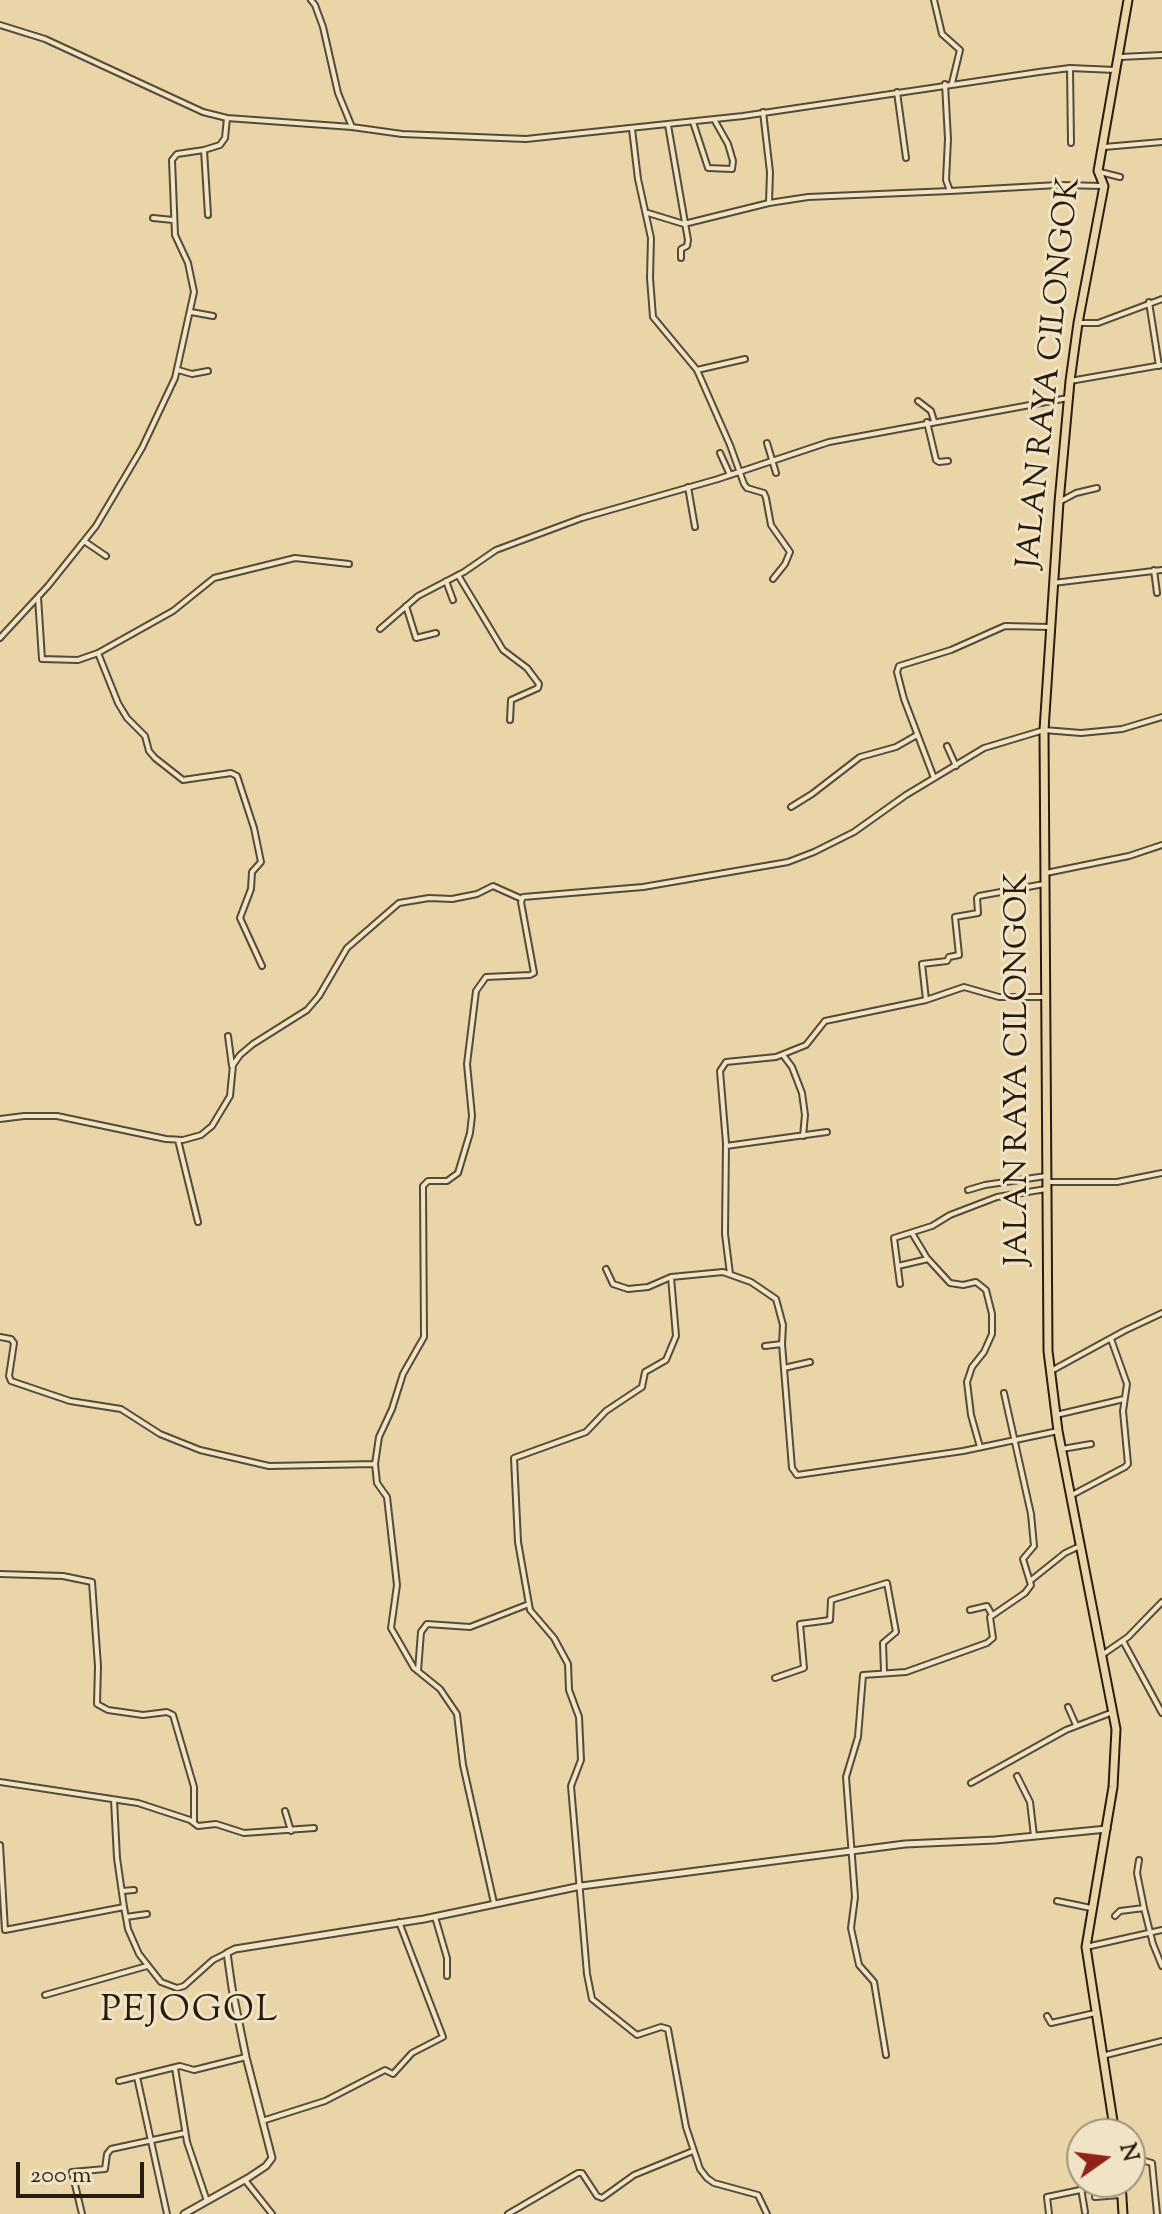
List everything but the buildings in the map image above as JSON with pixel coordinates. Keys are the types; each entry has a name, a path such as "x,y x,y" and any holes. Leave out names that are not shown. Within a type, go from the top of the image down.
{"highway":[{"name":"JALAN RAYA CILONGOK","path":"1112,2118 1086,1947 1107,1829 1117,1745 1049,1372 1044,730 1068,398 1078,323 1104,186 1098,171 1101,147 1120,57 1128,0"}],"street":[{"path":"311,0 323,27 338,93 352,127"},
{"path":"934,0 942,34 960,50 952,83"},
{"path":"0,25 45,39 203,112 227,118 352,127 402,134 526,139 714,120 1070,68 1117,70"},
{"path":"1120,57 1162,55"},
{"path":"1070,68 1071,143"},
{"path":"945,84 948,139 946,180 950,191"},
{"path":"897,92 906,158"},
{"path":"763,112 770,172 769,203"},
{"path":"0,638 96,526 142,448 178,370 194,292 192,277 175,235 171,168 174,156 180,153 215,148 223,142 227,118"},
{"path":"693,122 707,167 732,169 728,144 714,120"},
{"path":"668,125 688,243 681,249 681,258"},
{"path":"632,129 638,179 648,213 651,238 650,278 654,320 697,370 746,486 764,493 771,525 789,549 789,557 773,579"},
{"path":"1101,147 1162,142"},
{"path":"204,150 208,215"},
{"path":"1098,171 1120,177"},
{"path":"648,213 684,224 769,203 808,197 1058,185 1104,186"},
{"path":"153,218 173,220"},
{"path":"1078,323 1098,323 1162,299"},
{"path":"1070,381 1160,366 1149,302"},
{"path":"191,312 213,316"},
{"path":"697,370 745,359"},
{"path":"178,370 192,374 208,371"},
{"path":"380,629 418,596 496,550 597,513 730,475 829,442 1068,398"},
{"path":"918,401 931,411 934,421"},
{"path":"927,422 936,460 948,461"},
{"path":"767,443 776,473"},
{"path":"720,453 730,475"},
{"path":"688,487 695,527"},
{"path":"1059,502 1076,493 1097,488"},
{"path":"84,541 106,556"},
{"path":"38,597 42,659 78,660 98,653 173,611 214,578 295,558 349,564"},
{"path":"1154,570 1157,593"},
{"path":"1053,583 1162,570"},
{"path":"458,575 503,650 527,668 539,684 538,688 511,700 510,720"},
{"path":"446,581 453,600"},
{"path":"406,606 416,638 436,633"},
{"path":"934,778 898,677 899,666 951,650 1005,626 1050,627"},
{"path":"98,653 118,703 127,718 145,736 150,753 162,764 183,780 231,773 237,776 249,809 261,862 251,875 251,889 240,918 262,966"},
{"path":"232,1068 240,1055 253,1044 307,1010 319,996 347,948 399,903 429,898 452,899 477,894 493,886 522,899 534,895 643,887 747,871 794,860 854,832 984,748 1044,730 1081,733 1122,729 1162,717"},
{"path":"791,807 860,757 896,747 917,735"},
{"path":"947,746 956,767"},
{"path":"1044,873 1118,858 1162,845"},
{"path":"926,1000 922,964 947,961 949,957 959,955 955,917 978,913 979,896 1044,884"},
{"path":"494,1903 463,1765 457,1714 440,1689 418,1671 391,1628 397,1585 392,1529 386,1495 377,1483 375,1464 379,1437 403,1374 424,1337 423,1186 428,1181 447,1181 458,1173 470,1133 472,1116 467,1064 476,991 486,977 534,973 522,899"},
{"path":"730,1274 725,1234 726,1146 720,1071 726,1062 783,1055 806,1045 825,1021 926,1000 964,987 999,997 1045,997"},
{"path":"0,1119 64,1117 178,1140 201,1135 212,1126 230,1096 232,1068 228,1036"},
{"path":"783,1055 792,1067 802,1093 805,1115 803,1136"},
{"path":"726,1146 827,1132"},
{"path":"178,1140 198,1222"},
{"path":"968,1190 985,1185 1117,1182 1162,1173"},
{"path":"900,1284 894,1239 958,1211 1049,1182"},
{"path":"912,1233 928,1259 953,1284 979,1283 986,1290 992,1334 984,1352 972,1367 967,1382 971,1415 980,1448"},
{"path":"898,1266 928,1259"},
{"path":"606,1269 613,1284 621,1289 648,1287 671,1277 714,1272 730,1274 759,1286 776,1299 782,1315 792,1468 797,1475 980,1448 1058,1431"},
{"path":"671,1277 676,1336 666,1360 645,1372 642,1387 606,1411 586,1432 514,1458 518,1542 529,1604 533,1615 554,1638 568,1664 569,1690 579,1717 581,1760 571,1786 587,1974 592,1999 637,2035 661,2027 668,2029 693,2151 707,2178 758,2195 767,2214"},
{"path":"1049,1372 1162,1313"},
{"path":"0,1337 11,1339 14,1343 11,1381 70,1401 121,1409 142,1425 200,1450 269,1466 375,1464"},
{"path":"1071,1495 1128,1464 1124,1399 1127,1384 1111,1339"},
{"path":"765,1346 782,1344"},
{"path":"784,1368 810,1362"},
{"path":"1004,1393 1031,1514 1034,1548 1023,1559 1030,1581"},
{"path":"1056,1415 1124,1399"},
{"path":"1062,1449 1091,1444"},
{"path":"886,2055 874,1982 859,1965 851,1928 855,1897 846,1777 858,1737 863,1675 906,1672 987,1643 993,1638 992,1615 1025,1593 1030,1581 1065,1553 1080,1546"},
{"path":"0,1574 63,1576 93,1583 97,1704 100,1708 143,1715 167,1712 173,1715 194,1787 194,1822"},
{"path":"775,1678 804,1668 800,1624 830,1620 831,1600 887,1583 896,1632 895,1636 883,1643 884,1672"},
{"path":"1102,1655 1123,1641 1162,1602"},
{"path":"418,1671 421,1632 427,1624 470,1627 529,1604"},
{"path":"970,1610 987,1606 992,1615"},
{"path":"1123,1641 1162,1713"},
{"path":"1068,1707 1076,1725"},
{"path":"971,1783 1076,1725 1113,1712"},
{"path":"1017,1776 1030,1802 1034,1836"},
{"path":"0,1782 138,1803 200,1826 218,1825 244,1833 314,1828"},
{"path":"114,1800 117,1858 124,1907 134,1945 161,1982 177,1988 184,1986 213,1960 241,1948 435,1917 581,1886 905,1844 1107,1829"},
{"path":"285,1811 291,1831"},
{"path":"0,1845 5,1930 124,1907"},
{"path":"1139,1860 1137,1873 1144,1908 1162,1966"},
{"path":"122,1891 134,1890"},
{"path":"1057,1901 1091,1908"},
{"path":"1115,1916 1118,1912 1144,1908"},
{"path":"126,1917 147,1914"},
{"path":"435,1917 447,1958 447,1976"},
{"path":"262,2121 325,2101 385,2070 393,2074 412,2053 443,2037 399,1922"},
{"path":"1086,1947 1162,1930"},
{"path":"184,2214 245,2180 266,2166 272,2158 246,2057 227,1953"},
{"path":"45,1995 147,1966"},
{"path":"1047,2016 1051,2023 1095,2013"},
{"path":"1102,2056 1162,2041"},
{"path":"119,2081 181,2066 194,2070 246,2057"},
{"path":"175,2068 185,2133 208,2201"},
{"path":"137,2077 167,2214"},
{"path":"82,2214 72,2172 101,2170 107,2165 111,2149 185,2133"},
{"path":"508,2214 578,2173 582,2173 597,2196 602,2198 634,2175 693,2151"},
{"path":"1146,2162 1153,2165 1157,2214"},
{"path":"245,2180 272,2214"},
{"path":"1049,2214 1047,2197 1066,2192"},
{"path":"1083,2198 1085,2212"}],"district":[{"name":"PEJOGOL","path":"190,2014"}]}
